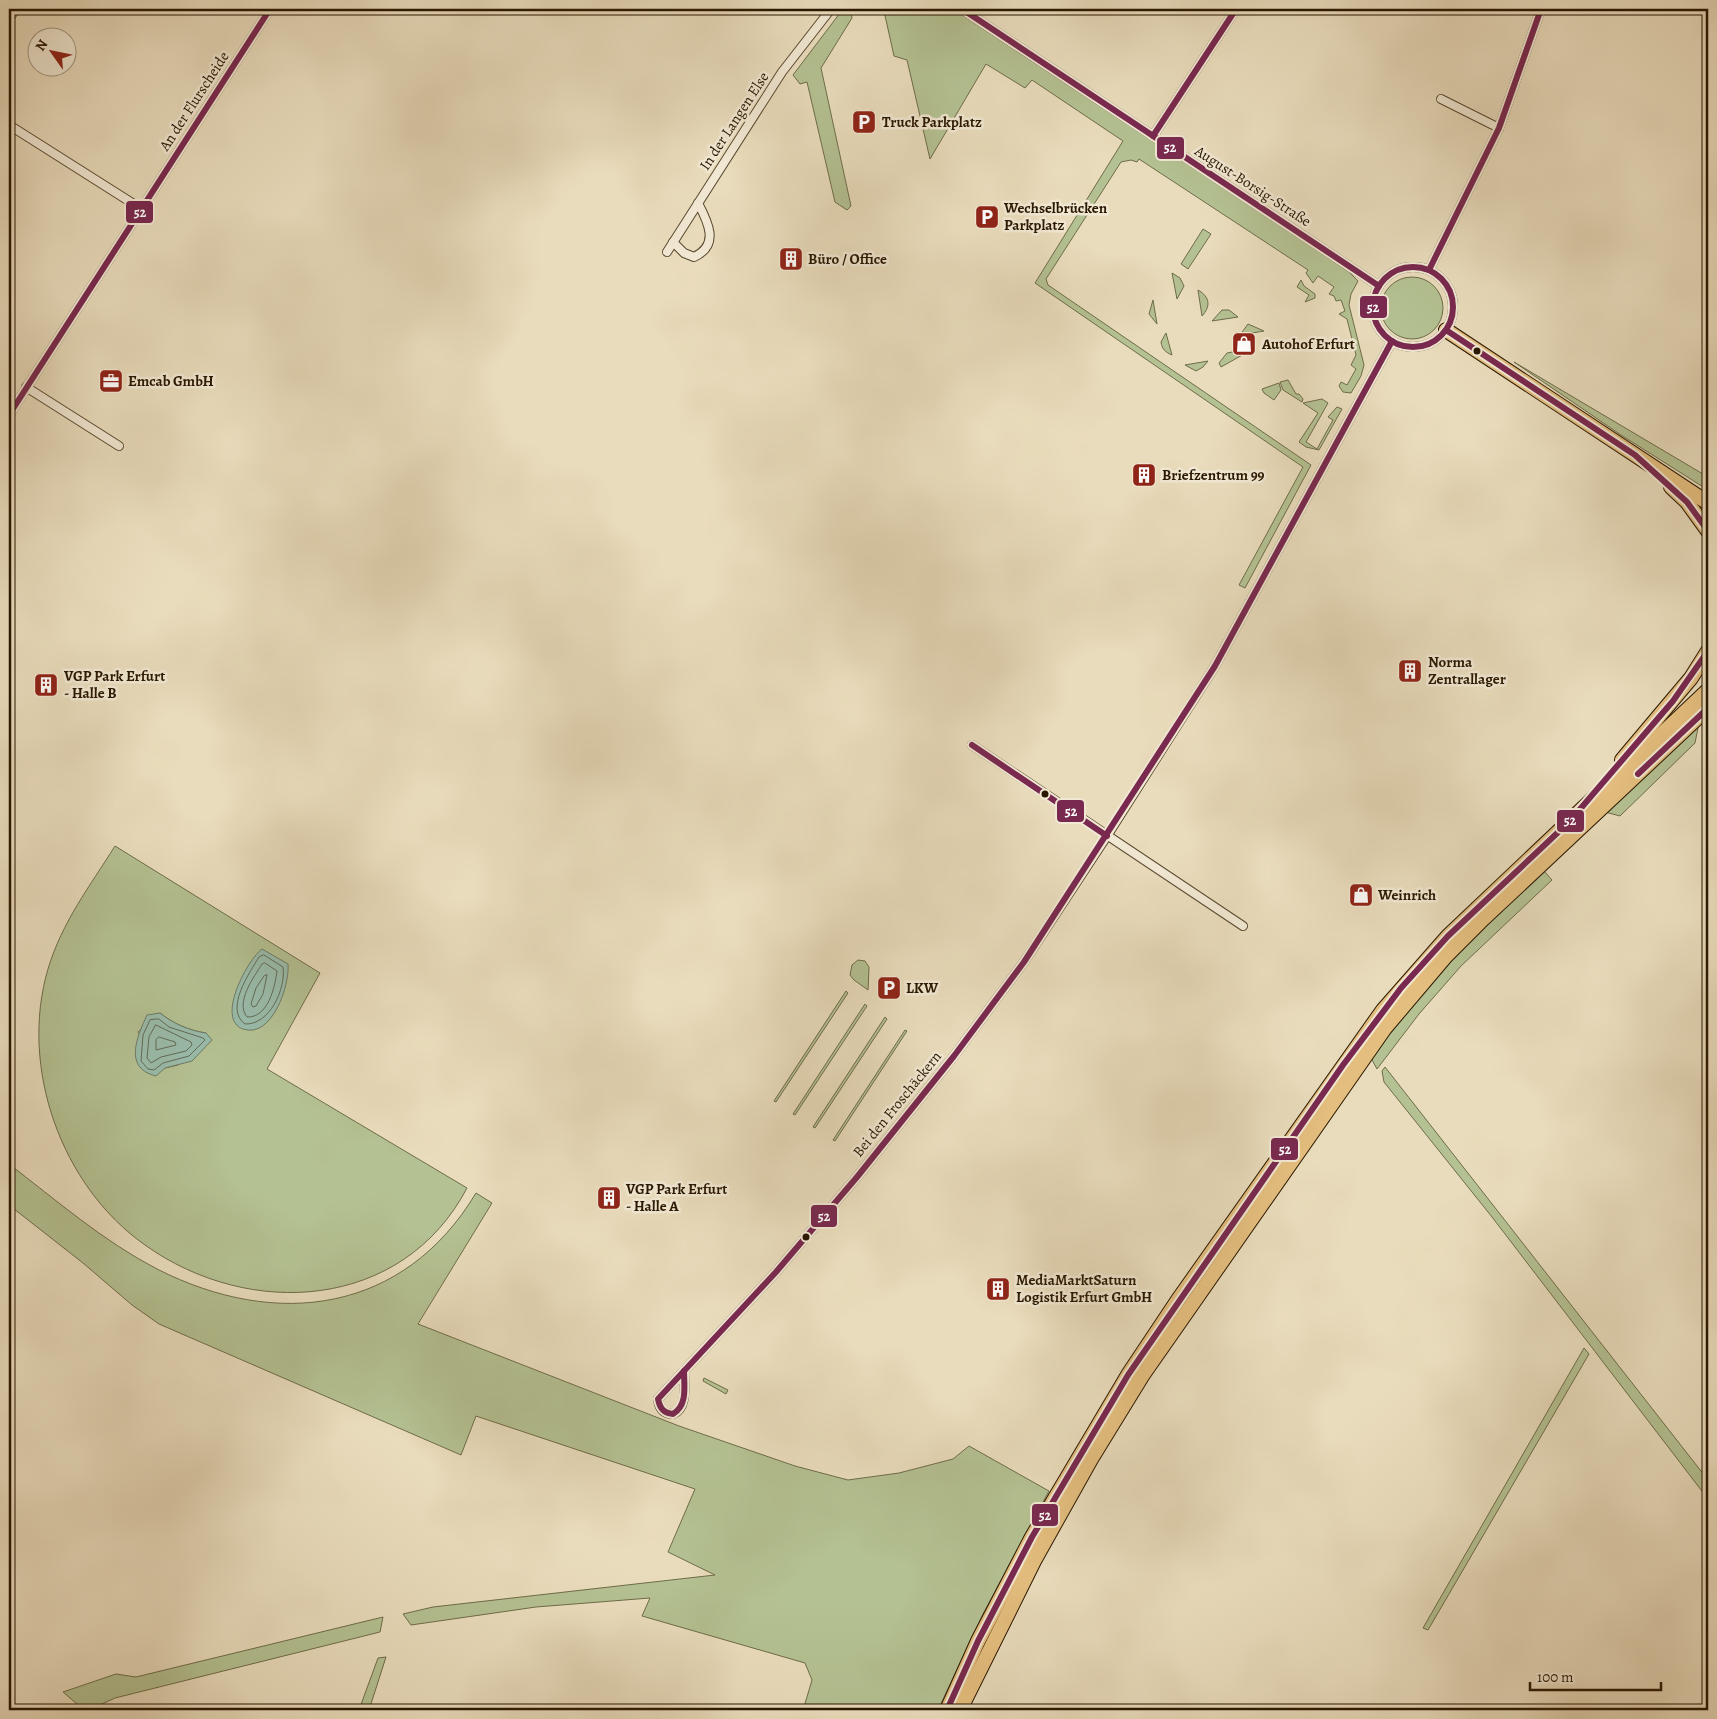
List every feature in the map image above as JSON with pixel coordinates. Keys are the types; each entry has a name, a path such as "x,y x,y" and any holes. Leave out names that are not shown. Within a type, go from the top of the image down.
{"highway":[{"path":"1446,330 1708,503"},
{"path":"1635,455 1708,497"},
{"path":"1635,455 1688,502 1708,531"},
{"path":"1569,822 1673,700 1708,651"},
{"path":"946,1710 978,1642 1032,1537 1118,1391 1180,1297 1343,1065 1401,988 1448,936 1708,690"},
{"path":"960,1710 1030,1567 1106,1434 1182,1316 1385,1028 1421,984 1480,922 1708,708"}],"street":[{"name":"An der Flurscheide","path":"9,414 270,9"},
{"name":"In der Langen Else","path":"667,252 782,72 831,9"},
{"name":"August-Borsig-Straße","path":"962,9 1379,286"},
{"path":"1153,136 1236,9"},
{"path":"1429,270 1499,128 1541,9"},
{"path":"1440,99 1499,128"},
{"path":"9,125 140,208"},
{"path":"673,242 684,254 694,257 708,247 711,239 709,222 698,203"},
{"path":"1416,267 1429,270 1439,276 1452,296 1453,308 1446,330 1428,344 1417,347 1405,346 1392,341 1384,334 1375,317 1374,297 1379,286 1390,275 1402,269 1416,267"},
{"name":"Bei den Froschäckern","path":"684,1371 683,1403 680,1410 673,1414 662,1411 658,1406 658,1399 684,1371 776,1272 928,1088 1018,970 1107,836 1215,666 1392,341"},
{"path":"26,387 119,446"},
{"path":"972,744 1243,926"}],"shaded area":[{"path":"9,9 21,9 9,28"},
{"path":"843,9 851,10 852,18 821,68 851,206 847,210 835,202 807,82 800,84 793,75"},
{"path":"881,9 953,9 1298,237 1349,272 1358,281 1351,294 1349,305 1364,365 1361,376 1351,393 1343,392 1339,386 1341,382 1347,385 1356,369 1351,365 1356,355 1347,319 1339,314 1345,311 1341,300 1336,301 1334,296 1329,294 1334,287 1318,276 1313,283 1306,273 1308,270 1139,159 1137,162 1131,160 1121,162 1046,279 1048,285 1311,465 1245,588 1239,585 1303,467 1035,283 1123,141 1032,80 1025,88 986,64 930,159 907,60 894,56 884,11"},
{"path":"1203,229 1211,234 1188,269 1181,264"},
{"path":"1172,273 1180,278 1184,286 1177,299"},
{"path":"1406,277 1418,277 1434,286 1441,296 1443,308 1441,320 1434,330 1418,339 1406,339 1395,334 1386,325 1381,314 1381,302 1386,291 1395,282"},
{"path":"1301,280 1304,286 1315,294 1315,298 1305,302 1309,295 1297,287"},
{"path":"1198,290 1205,296 1208,302 1207,309 1202,316"},
{"path":"1153,300 1157,324 1149,314"},
{"path":"1222,310 1229,310 1238,317 1212,321"},
{"path":"1248,324 1264,331 1240,335"},
{"path":"1166,333 1172,355 1164,350 1161,344"},
{"path":"1253,348 1221,367 1219,363 1227,353"},
{"path":"1208,361 1196,371 1185,365"},
{"path":"1514,362 1708,477 1708,490 1621,435"},
{"path":"1288,380 1296,394 1299,394 1303,399 1302,402 1283,390 1280,382"},
{"path":"1279,383 1281,390 1274,400 1264,393 1262,389"},
{"path":"1322,399 1328,403 1306,442 1317,449 1333,420 1328,417 1337,407 1342,409 1319,450 1306,447 1299,442 1318,413 1303,403"},
{"path":"1699,723 1695,743 1620,816 1605,812"},
{"path":"115,846 320,973 267,1069 467,1188 439,1229 404,1259 365,1279 321,1290 276,1292 231,1285 186,1269 145,1245 116,1220 90,1191 70,1158 54,1122 44,1084 39,1045 40,1007 48,969 61,936 77,905","holes":["160,1013 188,1028 206,1033 178,1065 165,1068 138,1032"]},
{"path":"1544,871 1552,880 1461,966 1419,1014 1377,1069 1371,1058 1430,983"},
{"path":"858,960 865,961 869,967 868,990 850,975 852,965"},
{"path":"846,991 848,993 776,1102 774,1101"},
{"path":"865,1004 867,1006 795,1115 793,1114"},
{"path":"885,1017 887,1019 815,1128 813,1127"},
{"path":"905,1030 907,1031 835,1141 833,1140"},
{"path":"1385,1067 1708,1480 1708,1499 1492,1217 1384,1082 1382,1071"},
{"path":"9,1164 99,1233 157,1269 202,1288 247,1300 292,1303 334,1299 375,1286 413,1264 447,1233 476,1193 492,1203 418,1324 679,1426 795,1466 848,1480 899,1473 953,1459 969,1446 1049,1491 983,1614 938,1710 814,1710 804,1707 812,1680 805,1663 642,1616 650,1598 536,1607 411,1625 403,1614 433,1607 715,1575 668,1552 695,1489 476,1416 461,1455 159,1324 132,1305 83,1263 9,1205"},
{"path":"1584,1348 1589,1354 1428,1630 1423,1628"},
{"path":"704,1378 728,1390 726,1394 703,1381"},
{"path":"383,1617 380,1632 115,1698 89,1710 84,1710 63,1692 116,1674 136,1677"},
{"path":"386,1657 369,1710 359,1710 378,1658"}],"water":[{"path":"262,949 288,964 286,984 271,1018 263,1026 253,1030 243,1029 235,1023 232,1014 233,1002 242,976 249,964"},
{"path":"160,1013 182,1026 206,1033 212,1040 192,1061 165,1068 156,1076 146,1072 139,1066 135,1051 147,1015"}],"transit line":[{"name":"52","path":"9,415 270,9"},
{"name":"52","path":"962,9 1379,286"},
{"name":"52","path":"1153,136 1236,9"},
{"name":"52","path":"1429,270 1499,128 1541,9"},
{"name":"52","path":"1413,267 1428,270 1441,279 1450,292 1453,307 1450,322 1441,335 1428,344 1413,347 1398,344 1385,335 1376,322 1373,307 1376,292 1385,279 1398,270 1413,267"},
{"name":"52","path":"1446,330 1635,455 1687,502 1708,531"},
{"name":"52","path":"684,1371 776,1272 857,1177 954,1056 1024,962 1215,666 1392,341"},
{"name":"52","path":"947,1710 978,1641 1032,1537 1128,1375 1343,1065 1401,988 1448,936 1569,822 1673,701 1708,651"},
{"name":"52","path":"1638,774 1708,708"},
{"name":"52","path":"972,745 1107,836"},
{"name":"52","path":"684,1371 684,1395 681,1406 673,1414 664,1411 658,1399 684,1371"}],"place":[{"name":"Truck Parkplatz","path":"864,122"},
{"name":"Wechselbrücken Parkplatz","path":"987,217"},
{"name":"Büro / Office","path":"791,259"},
{"name":"Autohof Erfurt","path":"1244,344"},
{"name":"Emcab GmbH","path":"111,381"},
{"name":"Briefzentrum 99","path":"1144,475"},
{"name":"Norma Zentrallager","path":"1410,671"},
{"name":"VGP Park Erfurt - Halle B","path":"46,685"},
{"name":"Weinrich","path":"1361,895"},
{"name":"LKW","path":"889,988"},
{"name":"VGP Park Erfurt - Halle A","path":"609,1198"},
{"name":"MediaMarktSaturn Logistik Erfurt GmbH","path":"998,1289"}]}
